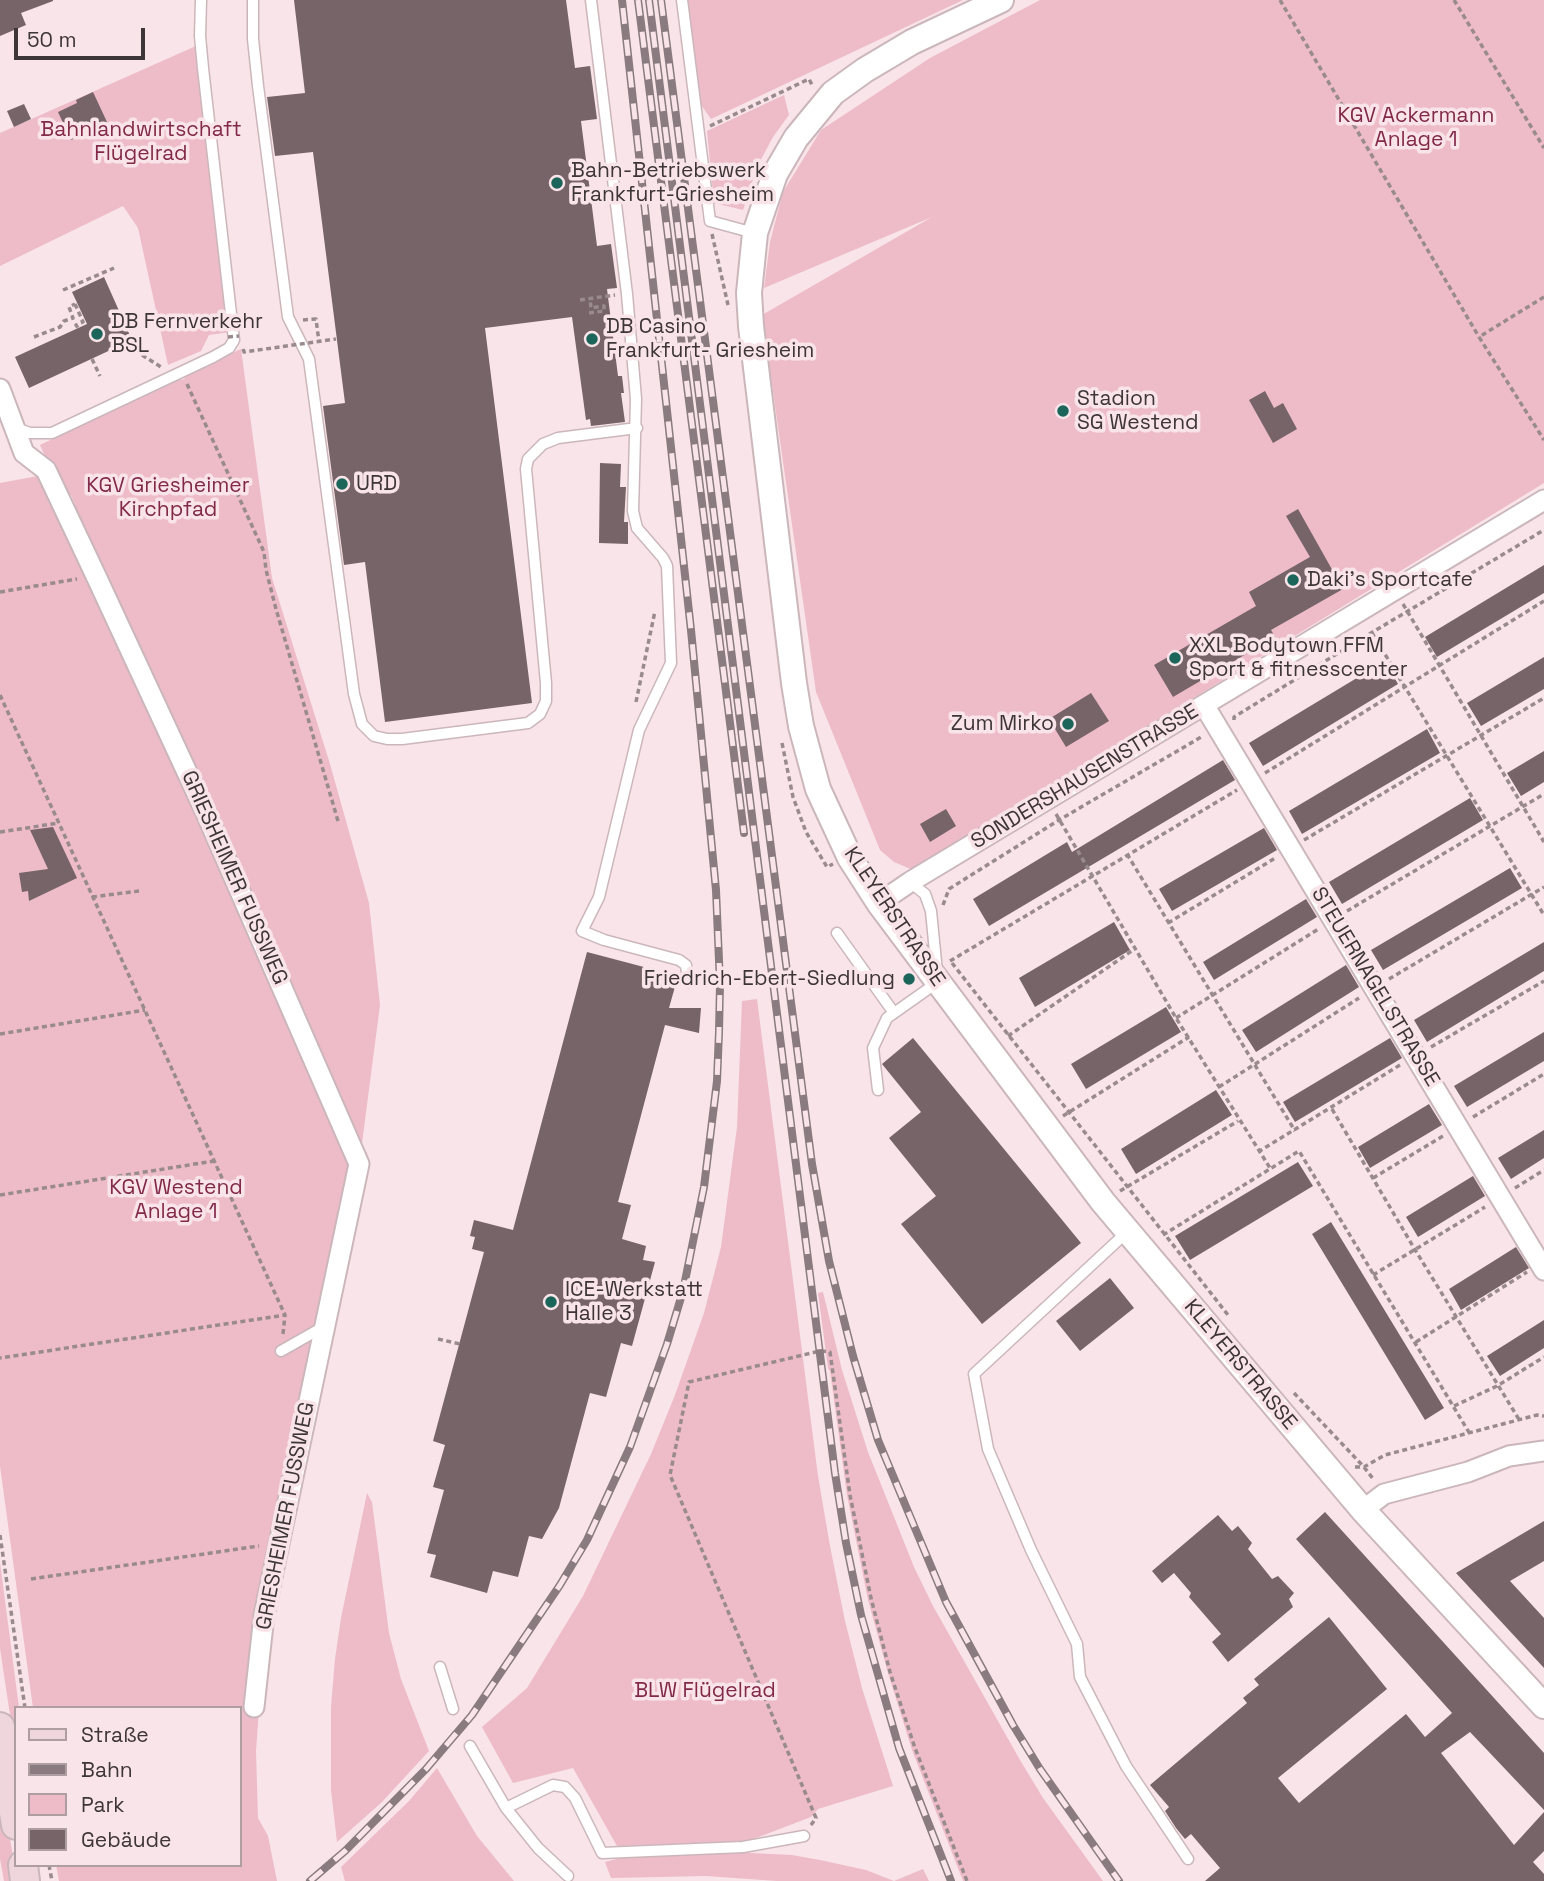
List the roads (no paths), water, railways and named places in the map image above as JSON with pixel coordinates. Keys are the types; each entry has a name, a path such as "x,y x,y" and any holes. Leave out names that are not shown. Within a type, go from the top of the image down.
{"main road":[{"path":"1,1738 14,1813"}],"street":[{"name":"KLEYERSTRASSE","path":"1001,0 912,42 865,70 826,101 796,138 775,174 755,233 748,293 751,326 801,726 818,789 850,858 879,903 1103,1202 1363,1510 1544,1706"},
{"path":"0,389 14,427"},
{"name":"GRIESHEIMER FUSSWEG","path":"14,427 24,453 46,470 96,576 205,811 359,1164 264,1615 254,1707"},
{"name":"SONDERSHAUSENSTRASSE","path":"879,903 1544,500"},
{"name":"STEUERNAGELSTRASSE","path":"1204,705 1542,1267"},
{"path":"1363,1510 1384,1494 1468,1472 1509,1456 1544,1451"}],"lane":[{"path":"14,427 30,433 52,433 229,348 234,340 203,68 201,0"},
{"path":"253,0 253,38 288,317 309,359 354,694 362,724 374,736 402,738 528,723 540,714 546,701 546,683 527,459 543,444 558,438 637,428"},
{"path":"591,0 627,294 637,428 634,519 637,528 667,566 671,663 639,730 599,897 582,931 604,940 678,960 686,965 688,982"},
{"path":"682,0 710,221 755,233"},
{"path":"878,1090 873,1048 887,1018 938,982 931,911 925,894 910,882"},
{"path":"836,933 894,1013"},
{"path":"1135,1240 974,1374 988,1449 1031,1550 1077,1644 1080,1677 1126,1766 1188,1859"},
{"path":"281,1351 325,1326"},
{"path":"440,1667 453,1709"},
{"path":"470,1746 506,1808 538,1848 568,1877"},
{"path":"506,1808 552,1785 565,1787 575,1798 601,1853 743,1847 804,1836"}],"railway":[{"path":"310,1881 345,1851 426,1769 472,1715 560,1585 587,1540 630,1447 667,1344 683,1291 704,1187 717,1081 719,1032 716,890 691,630 622,0"},
{"path":"638,0 744,833"},
{"path":"649,0 846,1543 861,1615 899,1748 951,1881"},
{"path":"661,0 812,1164 829,1261 878,1440 946,1602 1040,1769 1119,1881"}],"place":[{"name":"Bahn-Betriebswerk Frankfurt-Griesheim","path":"557,183"},
{"name":"DB Fernverkehr BSL","path":"97,334"},
{"name":"DB Casino Frankfurt- Griesheim","path":"592,339"},
{"name":"Stadion SG Westend","path":"1063,411"},
{"name":"URD","path":"342,484"},
{"name":"Daki's Sportcafe","path":"1293,580"},
{"name":"XXL Bodytown FFM Sport & fitnesscenter","path":"1175,658"},
{"name":"Zum Mirko","path":"1068,724"},
{"name":"Friedrich-Ebert-Siedlung","path":"909,979"},
{"name":"ICE-Werkstatt Halle 3","path":"551,1302"}],"park label":[{"name":"KGV Ackermann Anlage 1","path":"1416,128"},
{"name":"Bahnlandwirtschaft Flügelrad","path":"141,142"},
{"name":"KGV Griesheimer Kirchpfad","path":"168,498"},
{"name":"KGV Westend Anlage 1","path":"176,1200"},
{"name":"BLW Flügelrad","path":"705,1691"}]}
